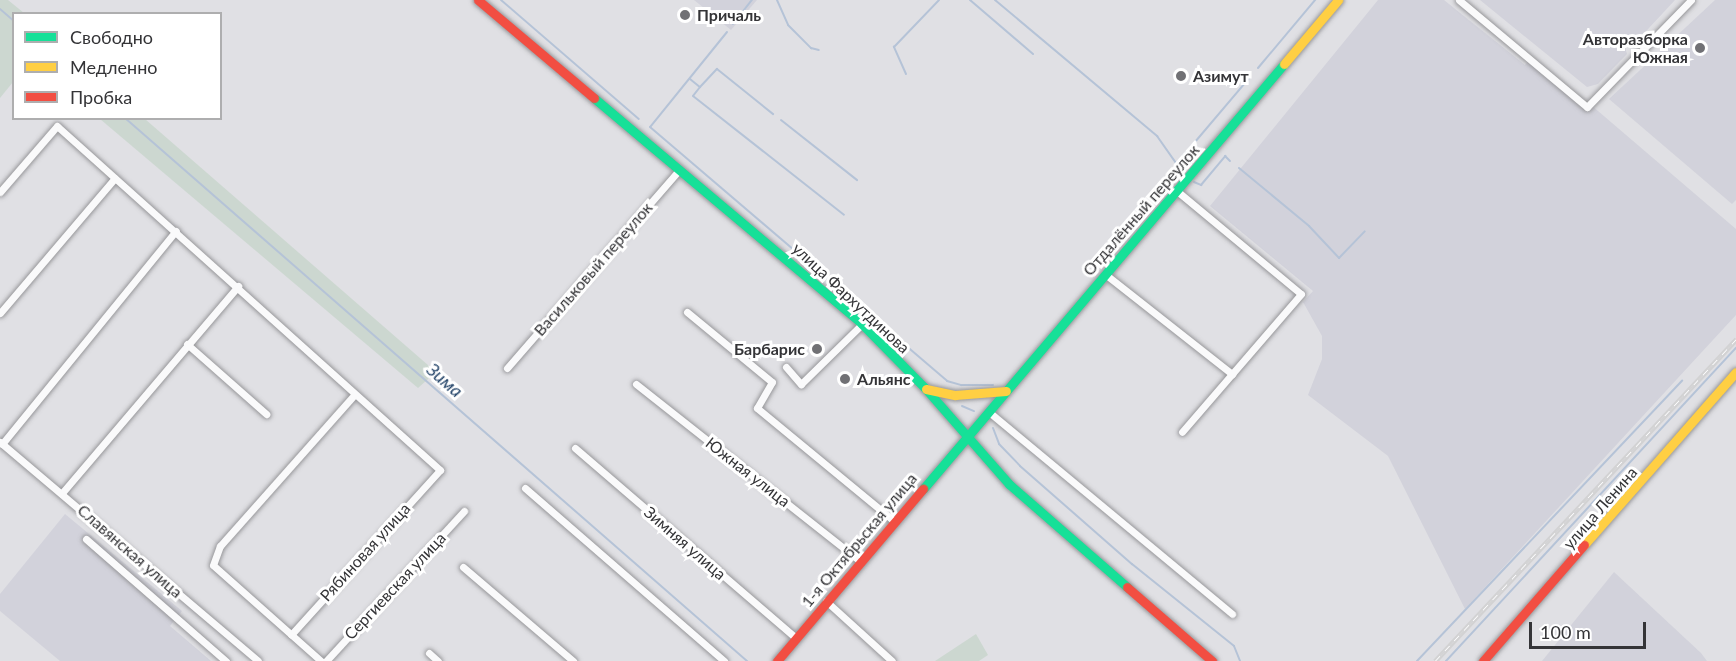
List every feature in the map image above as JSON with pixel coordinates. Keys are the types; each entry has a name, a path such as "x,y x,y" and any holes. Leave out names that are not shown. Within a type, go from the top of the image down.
{"main road":[{"name":"улица Фархутдинова","path":"478,0 862,324 925,388 966,439 1057,529 1212,661"},
{"name":"Отдалённый переулок","path":"966,439 1338,0"},
{"name":"улица Ленина","path":"1483,661 1736,372"},
{"path":"925,388 955,395 1006,391"},
{"name":"1-я Октябрьская улица","path":"777,661 966,439"}],"street":[{"path":"1459,0 1587,107 1691,0"},
{"path":"0,192 57,126 238,286 354,395 220,546 213,565 321,661"},
{"name":"Васильковый переулок","path":"507,369 679,170"},
{"path":"0,313 115,178"},
{"path":"1177,190 1301,294 1182,432"},
{"path":"1,443 176,231"},
{"path":"1105,274 1232,374"},
{"path":"62,493 238,286"},
{"path":"687,312 772,382 757,408 894,521"},
{"path":"786,368 801,384 862,324"},
{"path":"187,344 266,414"},
{"name":"Южная улица","path":"636,384 860,561"},
{"name":"Рябиновая улица","path":"291,635 440,470 354,395"},
{"path":"989,412 1232,614"},
{"name":"Славянская улица","path":"1,443 258,661"},
{"name":"Зимняя улица","path":"575,448 796,638"},
{"path":"525,488 724,661"},
{"name":"Сергиевская улица","path":"326,661 464,511"},
{"path":"86,539 226,661"},
{"path":"463,567 573,661"},
{"path":"826,601 892,661"},
{"path":"429,653 438,661"}],"shaded area":[{"path":"0,0 8,0 23,12 12,12 12,83 0,98"},
{"path":"694,0 757,0 731,30"},
{"path":"1378,0 1444,0 1525,65 1529,60 1576,103 1591,105 1736,229 1736,315 1465,609 1388,456 1308,395 1322,359 1322,336 1303,302 1313,291 1210,206"},
{"path":"1480,0 1675,0 1637,41 1625,47 1627,54 1598,84 1587,87"},
{"path":"1715,0 1736,0 1736,200 1732,204 1609,99"},
{"path":"101,120 146,120 436,372 418,388"},
{"path":"65,514 182,611 170,626 211,661 60,661 0,611 0,594"},
{"path":"1614,572 1701,653 1707,661 1542,661"},
{"path":"976,634 988,655 979,661 935,661"}],"waterway":[{"path":"501,0 639,119"},
{"path":"733,24 752,0"},
{"path":"777,0 788,25 811,48 819,50"},
{"path":"906,74 894,47 939,0"},
{"path":"970,0 1033,54"},
{"path":"995,0 1157,136 1183,173"},
{"path":"1258,68 1315,0"},
{"name":"Зима","path":"0,9 12,19"},
{"path":"727,32 650,127 947,381 961,385 993,385"},
{"path":"700,87 717,69 773,114"},
{"path":"1178,162 1250,77"},
{"path":"690,79 700,87 693,96 844,215"},
{"name":"Зима","path":"127,120 747,661"},
{"path":"781,120 857,180"},
{"path":"1194,182 1201,185 1225,156 1230,161"},
{"path":"1239,168 1309,226 1339,258 1365,231"},
{"path":"1446,661 1736,348"},
{"path":"1417,661 1682,381"},
{"path":"962,406 974,411"},
{"path":"993,428 999,444 1020,466 1132,564 1234,646 1240,661"}],"railway":[{"path":"1435,661 1736,339"}],"traffic: fast":[{"path":"923,489 1284,64"},
{"path":"594,98 862,324 925,388 1009,484 1127,587"}],"traffic: slow":[{"path":"1284,64 1338,0"},
{"path":"1584,545 1736,372"},
{"path":"926,389 955,395 1006,391"}],"traffic: jam":[{"path":"478,0 594,98"},
{"path":"777,661 923,489"},
{"path":"1483,661 1584,545"},
{"path":"1127,587 1212,661"}],"place":[{"name":"Причаль","path":"685,15"},
{"name":"Авторазборка Южная","path":"1700,48"},
{"name":"Азимут","path":"1181,76"},
{"name":"Барбарис","path":"817,349"},
{"name":"Альянс","path":"845,379"}]}
